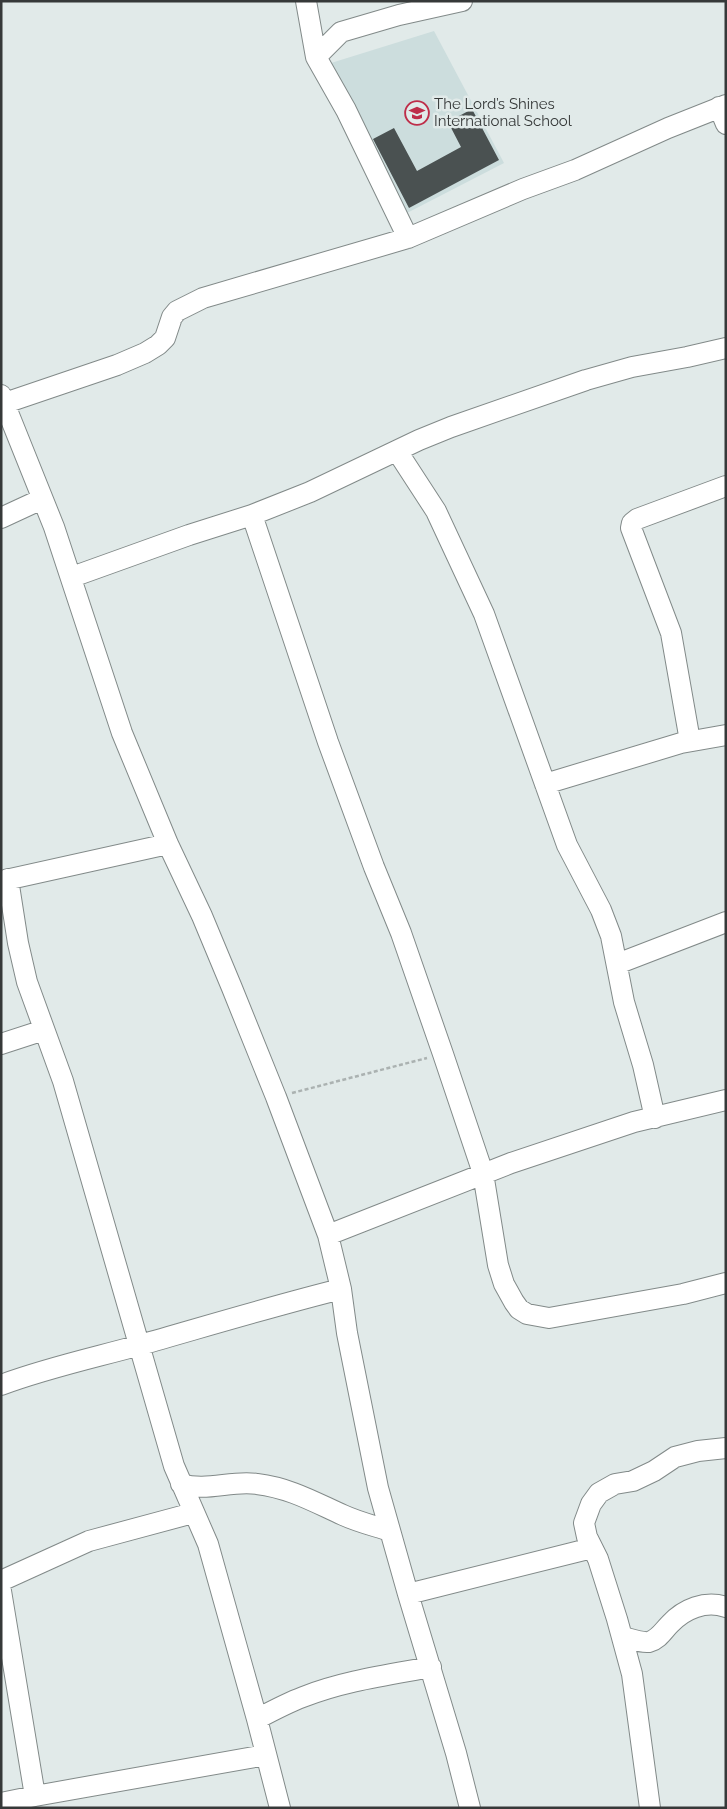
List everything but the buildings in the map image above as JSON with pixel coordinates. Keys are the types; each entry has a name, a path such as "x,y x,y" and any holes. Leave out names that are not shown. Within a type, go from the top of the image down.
{"street":[{"path":"306,1 316,57 346,110 408,238"},
{"path":"316,57 341,32 399,15 462,1"},
{"path":"470,1808 456,1753 378,1488 347,1333 341,1289 328,1235 276,1097 202,916 168,844 122,733 72,577 3,399 117,365 145,353 165,338 172,317 177,311 202,298 408,238 523,189 724,112"},
{"path":"72,577 188,535 252,515 310,492 419,440 451,427 586,380 632,367 687,358 726,348"},
{"path":"397,451 436,511 484,614 567,846 601,910 611,936 624,1002 643,1065 655,1118"},
{"path":"690,741 671,633 631,528 632,523 637,519 726,486"},
{"path":"1,518 42,499"},
{"path":"252,515 328,742 374,867 402,933 444,1054 483,1173 501,1275 514,1302 519,1309 527,1314 549,1318 683,1294 726,1283"},
{"path":"545,784 690,741 726,735"},
{"path":"168,844 5,880 27,982 63,1081 164,1436 181,1484 208,1544 280,1808"},
{"path":"617,964 726,922"},
{"path":"1,1044 44,1030"},
{"path":"328,1235 483,1173 625,1126 726,1100"},
{"path":"1,1385 30,1374 139,1345 258,1310 341,1289"},
{"path":"650,1808 632,1674 598,1559 587,1537 584,1523 591,1504 599,1493 615,1484 632,1481 654,1471 675,1457 698,1451 726,1448"},
{"path":"181,1484 199,1486 247,1483 275,1487 309,1498 352,1519 390,1531"},
{"path":"1,1581 89,1541 193,1513"},
{"path":"408,1594 592,1548"},
{"path":"1,1591 35,1796"},
{"path":"622,1637 642,1642 652,1641 659,1637 680,1614 709,1604 726,1607"},
{"path":"257,1719 284,1705 320,1691 382,1676 431,1667"},
{"path":"1,1803 266,1755"}],"path":[{"path":"276,1097 444,1054"}],"shaded area":[{"name":"The Lord’s Shines International School","path":"434,31 504,163 407,213 331,63"}],"place":[{"name":"The Lord’s Shines International School","path":"417,113"}]}
